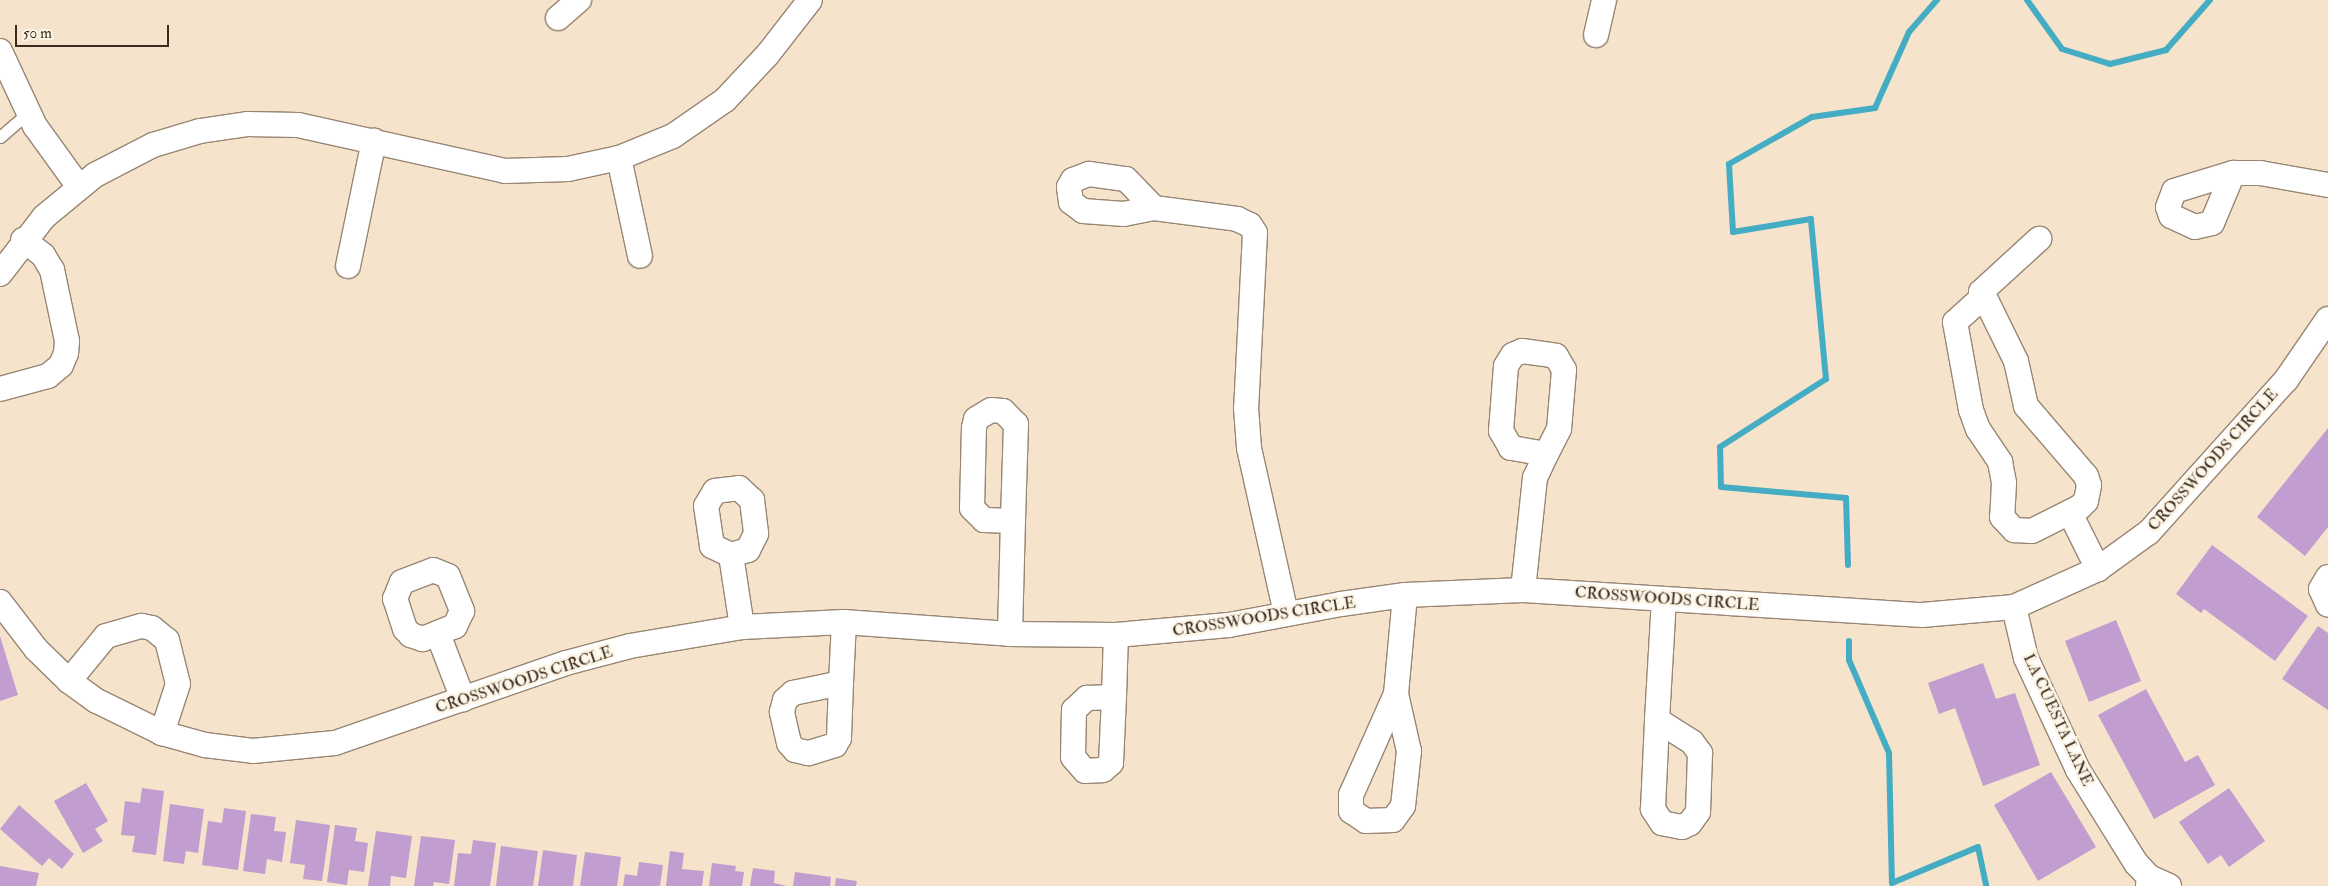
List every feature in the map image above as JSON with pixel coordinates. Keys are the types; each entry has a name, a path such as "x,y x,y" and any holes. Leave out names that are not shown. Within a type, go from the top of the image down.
{"street":[{"path":"558,18 579,0"},
{"path":"1596,35 1604,0"},
{"path":"0,274 23,240 44,217 79,187 123,159 153,145 200,131 248,124 298,125 504,171 568,170 619,158 673,136 725,100 748,78 802,3"},
{"path":"0,51 28,113 79,187"},
{"path":"348,266 374,141"},
{"path":"619,158 640,256"},
{"path":"2233,174 2260,173 2328,185"},
{"path":"1154,208 1237,219 1250,225 1256,233 1246,408 1249,448 1286,614"},
{"path":"1984,296 1955,322 1971,410 2002,469 2002,517 2006,525 2022,532 2070,513 2086,501 2089,484 2086,476 2026,406 2016,361 1984,296 1981,292 2039,239"},
{"path":"0,389 48,376 61,365 66,353 67,341 52,270 43,255 23,240"},
{"name":"CROSSWOODS CIRCLE","path":"0,602 36,649 69,681 127,718 162,733 205,745 253,751 286,750 335,743 367,734 566,663 630,646 742,627 844,622 1010,634 1116,636 1178,632 1405,595 1523,590 1922,615 2014,607 2098,569 2148,532 2174,508 2286,380 2321,345 2328,319"},
{"path":"1523,590 1535,478 1546,454"},
{"path":"2070,513 2098,569"},
{"path":"1010,634 1013,521"},
{"path":"731,555 742,627"},
{"path":"2328,577 2321,589 2328,605"},
{"path":"1396,694 1351,795 1351,811 1366,822 1393,820 1403,806 1409,751 1396,694 1405,595"},
{"path":"1657,720 1664,599"},
{"name":"LA CUESTA LANE","path":"2014,607 2026,658 2078,770 2136,863 2155,883"},
{"path":"841,682 844,622"},
{"path":"69,681 106,636 142,626 152,628 167,640 178,684 162,733"},
{"path":"438,634 463,699"},
{"path":"1114,698 1116,636"}],"lane":[{"path":"3,132 28,113"}],"building":[{"path":"2328,428 2328,527 2305,556 2257,517"},
{"path":"2212,545 2308,616 2275,661 2204,609 2201,613 2176,594"},
{"path":"2116,620 2141,681 2089,702 2065,641"},
{"path":"2318,626 2328,633 2328,710 2282,679"},
{"path":"0,636 18,695 0,701"},
{"path":"1983,663 1996,699 2015,693 2040,765 1983,786 1955,708 1939,714 1928,683"},
{"path":"2146,689 2185,762 2198,755 2215,785 2154,819 2098,715"},
{"path":"2051,772 2096,847 2038,881 1994,805"},
{"path":"86,783 108,821 95,829 103,841 83,853 54,801"},
{"path":"142,788 164,791 156,855 132,852 135,836 121,835 125,801 140,803"},
{"path":"2229,788 2265,841 2229,867 2221,855 2208,864 2179,822"},
{"path":"170,804 204,809 198,853 186,851 184,864 163,861"},
{"path":"19,805 74,854 62,869 49,858 42,866 0,829"},
{"path":"224,808 246,811 238,870 202,865 208,821 222,823"},
{"path":"251,814 276,817 274,831 286,832 282,862 267,859 265,874 243,871"},
{"path":"296,820 330,825 322,881 303,879 305,865 290,863"},
{"path":"335,825 357,828 355,841 368,843 364,872 349,870 347,885 327,882"},
{"path":"376,831 412,836 406,878 391,876 390,886 368,886"},
{"path":"421,836 455,840 449,884 434,882 433,886 414,886"},
{"path":"473,840 496,843 490,886 454,886 458,853 471,854"},
{"path":"501,846 538,851 533,886 496,886"},
{"path":"543,850 577,855 573,886 538,886"},
{"path":"670,851 684,853 682,869 704,871 702,886 666,886"},
{"path":"585,852 621,857 617,886 580,886"},
{"path":"639,862 663,865 660,886 623,886 625,874 637,876"},
{"path":"712,863 736,866 735,871 744,872 742,886 709,886"},
{"path":"0,866 39,873 36,886 0,886"},
{"path":"753,868 775,871 774,883 787,886 750,886"},
{"path":"795,872 831,877 830,886 793,886"},
{"path":"836,878 857,881 856,886 835,886"}],"waterway":[{"path":"1848,565 1846,498 1721,487 1720,447 1826,379 1811,219 1733,232 1729,164 1812,117 1875,108 1909,32 1937,0"},
{"path":"2027,0 2062,49 2110,64 2166,50 2210,0"},
{"path":"1849,641 1849,660 1889,753 1892,883 1978,847 1986,886"}]}
